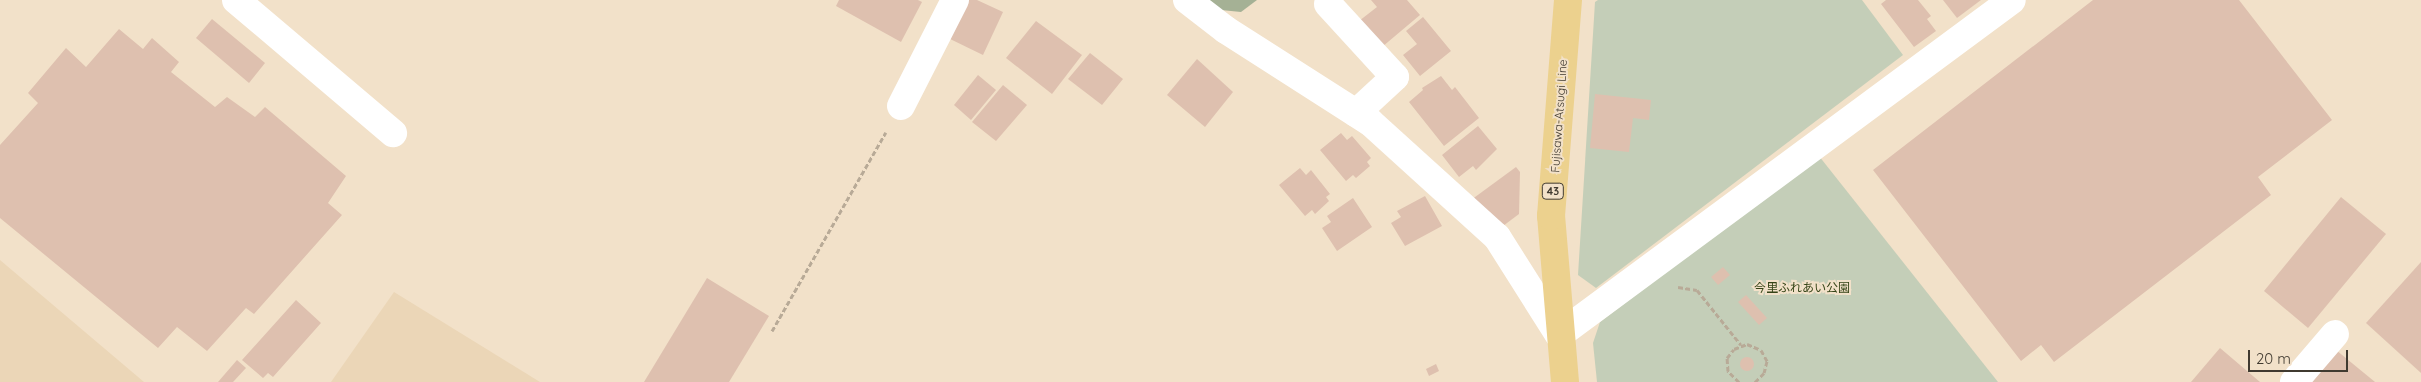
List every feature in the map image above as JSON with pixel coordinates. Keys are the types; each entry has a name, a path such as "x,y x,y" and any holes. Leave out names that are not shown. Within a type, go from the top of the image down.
{"main road":[{"name":"Fujisawa-Atsugi Line","path":"1565,382 1559,335 1551,216 1568,0"}],"street":[{"path":"236,0 393,133"},
{"path":"901,106 955,0"},
{"path":"1187,0 1226,30 1356,113 1497,237 1559,335 1655,262 2012,0"},
{"path":"1565,36 1581,0"},
{"path":"1328,4 1395,78 1356,113"},
{"path":"2294,382 2335,334"}],"path":[{"path":"772,331 901,106"},
{"path":"1655,262 1666,278 1678,287 1697,290 1741,345 1756,346 1765,355 1764,373 1755,382"},
{"path":"1736,381 1728,371 1728,358 1741,345"}],"shaded area":[{"path":"0,260 144,382 0,382"},
{"path":"394,292 540,382 331,382"}],"green space":[{"path":"1209,0 1257,0 1241,12 1221,10"},
{"path":"1598,0 1862,0 1903,55 1596,288 1578,275 1595,2"},
{"name":"今里ふれあい公園","path":"1819,156 1998,382 1597,382 1593,343 1600,322"}],"building":[{"path":"839,0 918,0 922,2 901,42 836,6"},
{"path":"966,0 977,0 1003,12 983,55 948,38"},
{"path":"1371,0 1407,0 1420,15 1382,47 1359,21 1377,7"},
{"path":"1886,0 1918,0 1931,16 1927,19 1936,31 1914,47 1881,4"},
{"path":"1943,0 1981,0 1957,18"},
{"path":"2093,0 2239,0 2332,120 2258,177 2271,195 2054,362 2041,345 2021,361 1873,170"},
{"path":"1423,17 1451,51 1420,76 1403,55 1417,44 1406,31"},
{"path":"212,19 265,63 249,83 196,38"},
{"path":"1036,21 1082,55 1052,94 1006,58"},
{"path":"119,29 143,49 152,38 179,62 171,72 215,107 227,97 255,117 265,107 346,176 328,203 342,215 254,314 246,308 207,351 177,327 158,348 0,218 0,145 38,103 28,93 66,48 86,67"},
{"path":"1090,53 1123,79 1102,105 1068,79"},
{"path":"1197,59 1233,92 1205,127 1167,95"},
{"path":"978,75 996,90 971,120 954,105"},
{"path":"1441,76 1452,90 1455,87 1479,118 1444,146 1409,102 1423,90 1422,88"},
{"path":"1003,85 1027,105 996,141 972,122"},
{"path":"1595,94 1651,100 1649,120 1633,118 1629,152 1590,148"},
{"path":"1478,126 1497,149 1476,170 1473,166 1459,177 1442,155"},
{"path":"1341,133 1347,140 1352,136 1371,158 1367,162 1370,166 1356,178 1353,175 1346,181 1320,150"},
{"path":"1516,167 1520,172 1519,214 1495,232 1471,200"},
{"path":"1300,168 1306,175 1311,170 1330,194 1326,197 1329,201 1315,214 1312,210 1305,216 1279,185"},
{"path":"1425,196 1442,226 1405,246 1391,223 1401,217 1397,211"},
{"path":"2341,197 2386,234 2308,328 2264,291"},
{"path":"1353,198 1372,227 1337,251 1322,228 1331,222 1327,216"},
{"path":"2421,262 2421,373 2366,323"},
{"path":"1723,267 1730,275 1718,285 1711,277"},
{"path":"707,278 769,316 729,382 644,382"},
{"path":"1746,295 1767,318 1759,325 1738,302"},
{"path":"296,300 321,323 273,377 268,373 263,378 242,360"},
{"path":"2220,348 2260,382 2191,382"},
{"path":"2336,350 2375,382 2311,382"},
{"path":"1747,357 1752,359 1754,364 1752,369 1747,371 1742,369 1740,364 1742,359"},
{"path":"237,360 246,368 233,382 218,382"},
{"path":"1436,364 1439,371 1429,376 1426,369"}]}
